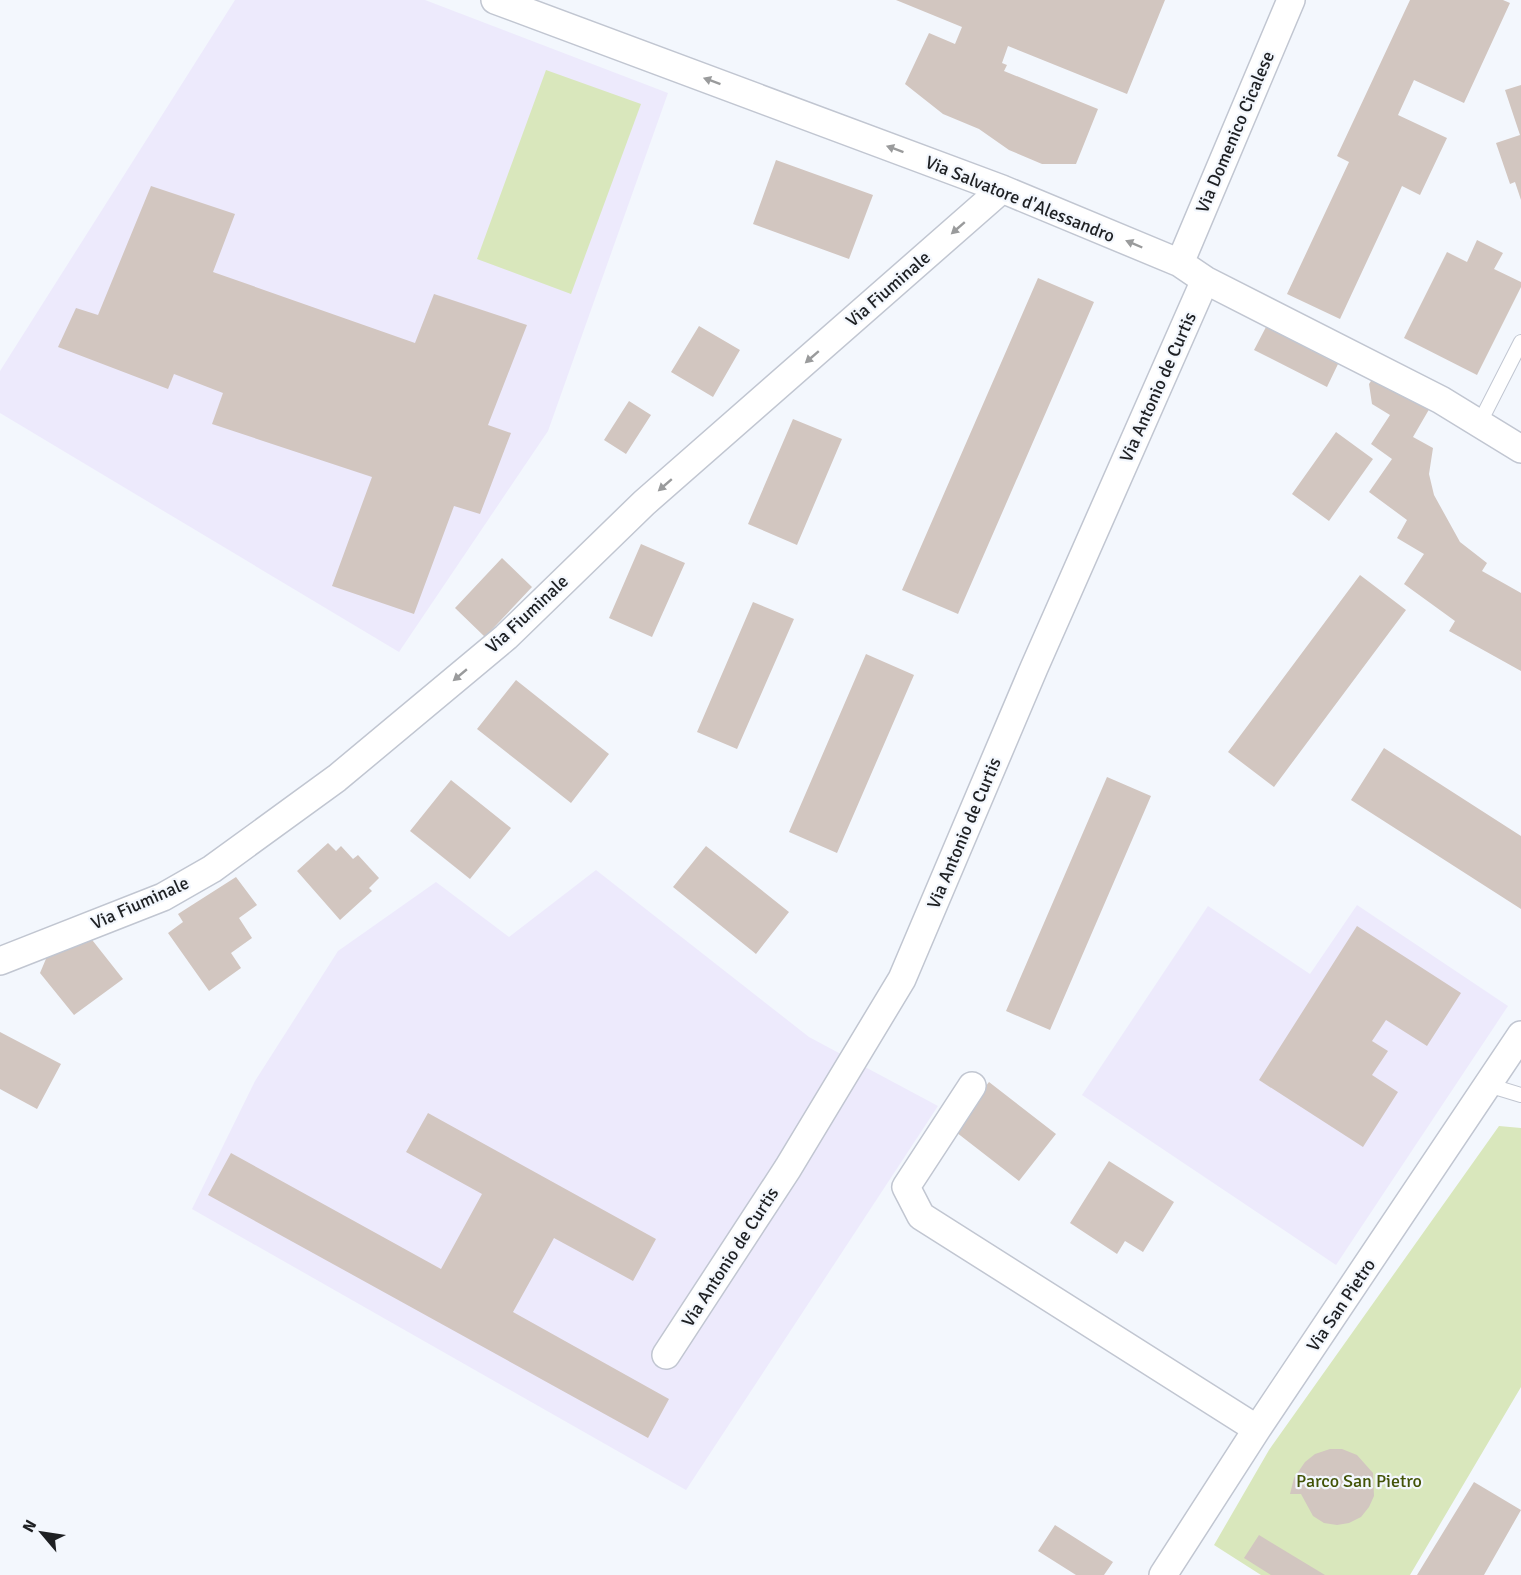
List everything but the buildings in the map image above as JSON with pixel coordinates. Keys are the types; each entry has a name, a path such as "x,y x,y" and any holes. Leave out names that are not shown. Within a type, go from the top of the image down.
{"street":[{"name":"Via Salvatore d'Alessandro","path":"495,0 1002,189 1180,263 1205,280 1441,400 1521,449"},
{"name":"Via Domenico Cicalese","path":"1180,263 1291,0"},
{"name":"Via Fiuminale","path":"0,961 163,897 212,868 337,778 506,637 644,503 1002,189"},
{"name":"Via Antonio de Curtis","path":"666,1355 788,1168 902,980 1039,657 1205,280"},
{"name":"Via San Pietro","path":"1163,1575 1257,1429 1521,1035"},
{"path":"972,1086 906,1187 921,1215 1257,1429"}],"lane":[{"path":"1479,424 1521,342"},
{"path":"1488,1085 1521,1095"}],"shaded area":[{"path":"235,0 425,0 668,93 548,431 399,652 0,413 0,371"},
{"path":"596,870 809,1037 938,1106 686,1490 192,1209 255,1081 338,951 436,882 509,937"},
{"path":"1357,905 1508,1006 1336,1265 1082,1095 1208,906 1310,974"}],"green space":[{"path":"546,70 641,104 571,294 477,259"},
{"name":"Parco San Pietro","path":"1499,1126 1521,1128 1521,1387 1410,1575 1261,1575 1214,1545 1269,1450"}]}
